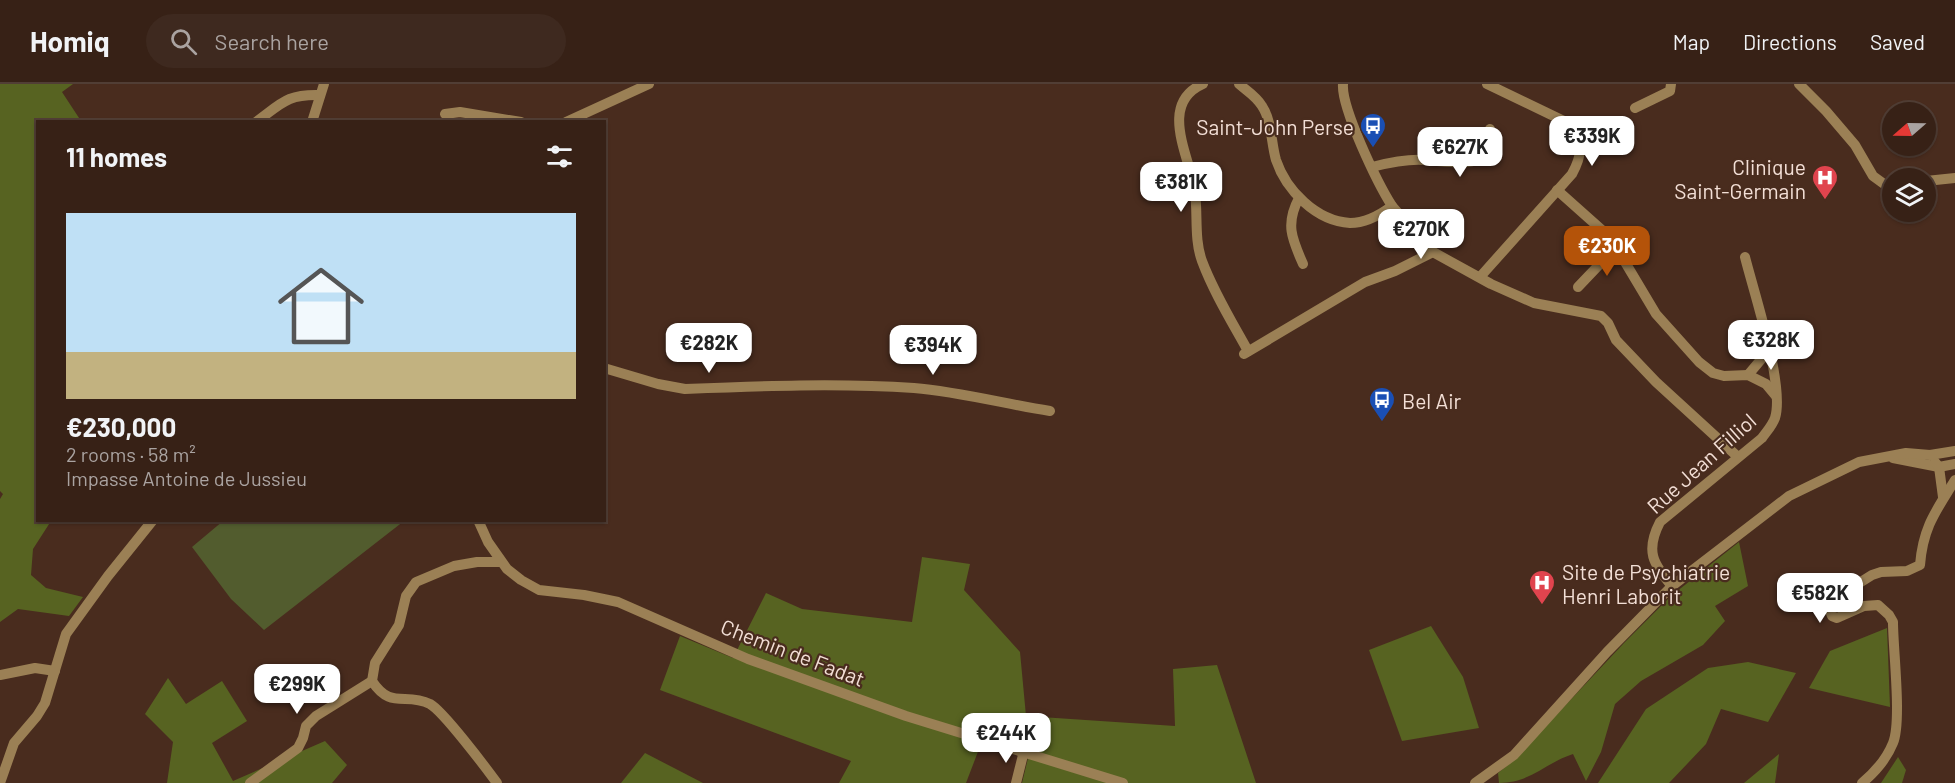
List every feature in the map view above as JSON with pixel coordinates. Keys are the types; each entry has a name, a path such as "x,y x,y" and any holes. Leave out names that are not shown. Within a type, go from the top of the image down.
{"street":[{"path":"313,120 324,84"},
{"path":"570,120 649,84"},
{"path":"1203,84 1195,87 1184,100 1180,113 1179,135 1195,190 1195,219 1201,258 1245,353 1365,282 1395,271 1433,252"},
{"path":"1239,84 1255,96 1263,107 1276,160 1284,179 1299,198 1318,212 1350,223 1368,220 1392,206"},
{"path":"1344,84 1344,101 1381,188 1392,206 1433,252 1491,284 1534,303 1601,316 1608,323 1616,340 1635,361 1738,457"},
{"path":"1480,277 1572,174 1580,159 1580,146 1576,132 1566,122 1487,84"},
{"path":"1635,108 1670,91 1671,84"},
{"path":"1799,84 1855,145 1873,176 1882,183"},
{"path":"259,120 288,98 300,95 320,95"},
{"path":"445,114 460,112 509,120"},
{"path":"1372,167 1391,162 1423,160 1457,164 1474,160 1492,151 1495,143 1490,129"},
{"path":"1936,180 1955,178"},
{"path":"1557,190 1603,231 1616,247 1656,314 1699,362 1713,373 1724,376 1748,375 1766,384 1776,397"},
{"path":"1299,198 1290,218 1291,232 1303,264"},
{"path":"1578,287 1616,247"},
{"name":"Rue Jean Filliol","path":"1672,586 1661,573 1652,556 1653,534 1660,522 1770,428 1775,417 1774,371 1744,257"},
{"path":"1748,375 1769,350"},
{"path":"606,369 658,384 685,389 856,386 915,388 969,394 1050,411"},
{"path":"1475,783 1514,755 1606,652 1672,586 1789,496 1859,462 1906,453 1930,455 1955,451"},
{"path":"1930,455 1938,467 1943,497"},
{"path":"1884,456 1938,467 1955,464"},
{"path":"1862,783 1889,751 1896,733 1893,622 1878,605 1864,606 1837,618 1832,616 1828,606 1832,600 1872,575 1881,572 1907,571 1920,565 1923,537 1943,497 1955,480"},
{"path":"0,783 14,743 45,703 66,634 151,522"},
{"name":"Chemin de Fadat","path":"479,522 501,562 521,580 539,590 584,595 618,602 748,659 906,716 1124,783"},
{"path":"497,783 443,716 430,704 390,699 379,692 372,681 375,663 399,625 406,596 416,582 454,566 477,562 501,562"},
{"path":"0,675 35,668 54,671"},
{"path":"250,783 298,748 306,726 316,716 372,681"},
{"path":"1016,783 1024,751"}],"green space":[{"path":"0,84 73,84 62,92 80,120 36,120 36,522 50,522 33,549 31,575 46,588 83,597 69,616 18,609 0,622 0,499 3,494 0,491"},
{"path":"222,522 403,522 264,630 231,599 192,547"},
{"path":"1739,542 1748,586 1715,606 1725,621 1703,645 1641,681 1615,704 1601,752 1586,781 1573,754 1520,780 1499,783 1498,773 1514,760 1624,643 1671,596"},
{"path":"922,557 970,564 964,590 1020,652 1026,716 1175,726 1173,669 1217,665 1256,783 1022,783 1030,750 984,736 966,783 839,783 851,761 660,690 680,636 733,658 766,593 802,609 912,622"},
{"path":"1431,626 1463,677 1479,728 1402,741 1369,650"},
{"path":"1887,628 1890,707 1809,688 1830,651"},
{"path":"1748,662 1796,673 1768,722 1721,709 1706,744 1669,783 1598,783 1646,709 1708,668"},
{"path":"168,678 186,704 222,681 247,721 212,743 233,781 325,741 347,765 332,783 167,783 173,742 145,714"},
{"path":"645,753 703,783 621,783"},
{"path":"1779,754 1775,783 1744,783"},
{"path":"1898,757 1906,770 1902,783 1881,783"}],"place":[{"name":"Saint-John Perse","path":"1373,149"},
{"name":"Clinique Saint-Germain","path":"1825,201"},
{"name":"Bel Air","path":"1382,423"},
{"name":"Site de Psychiatrie Henri Laborit","path":"1542,606"}]}
